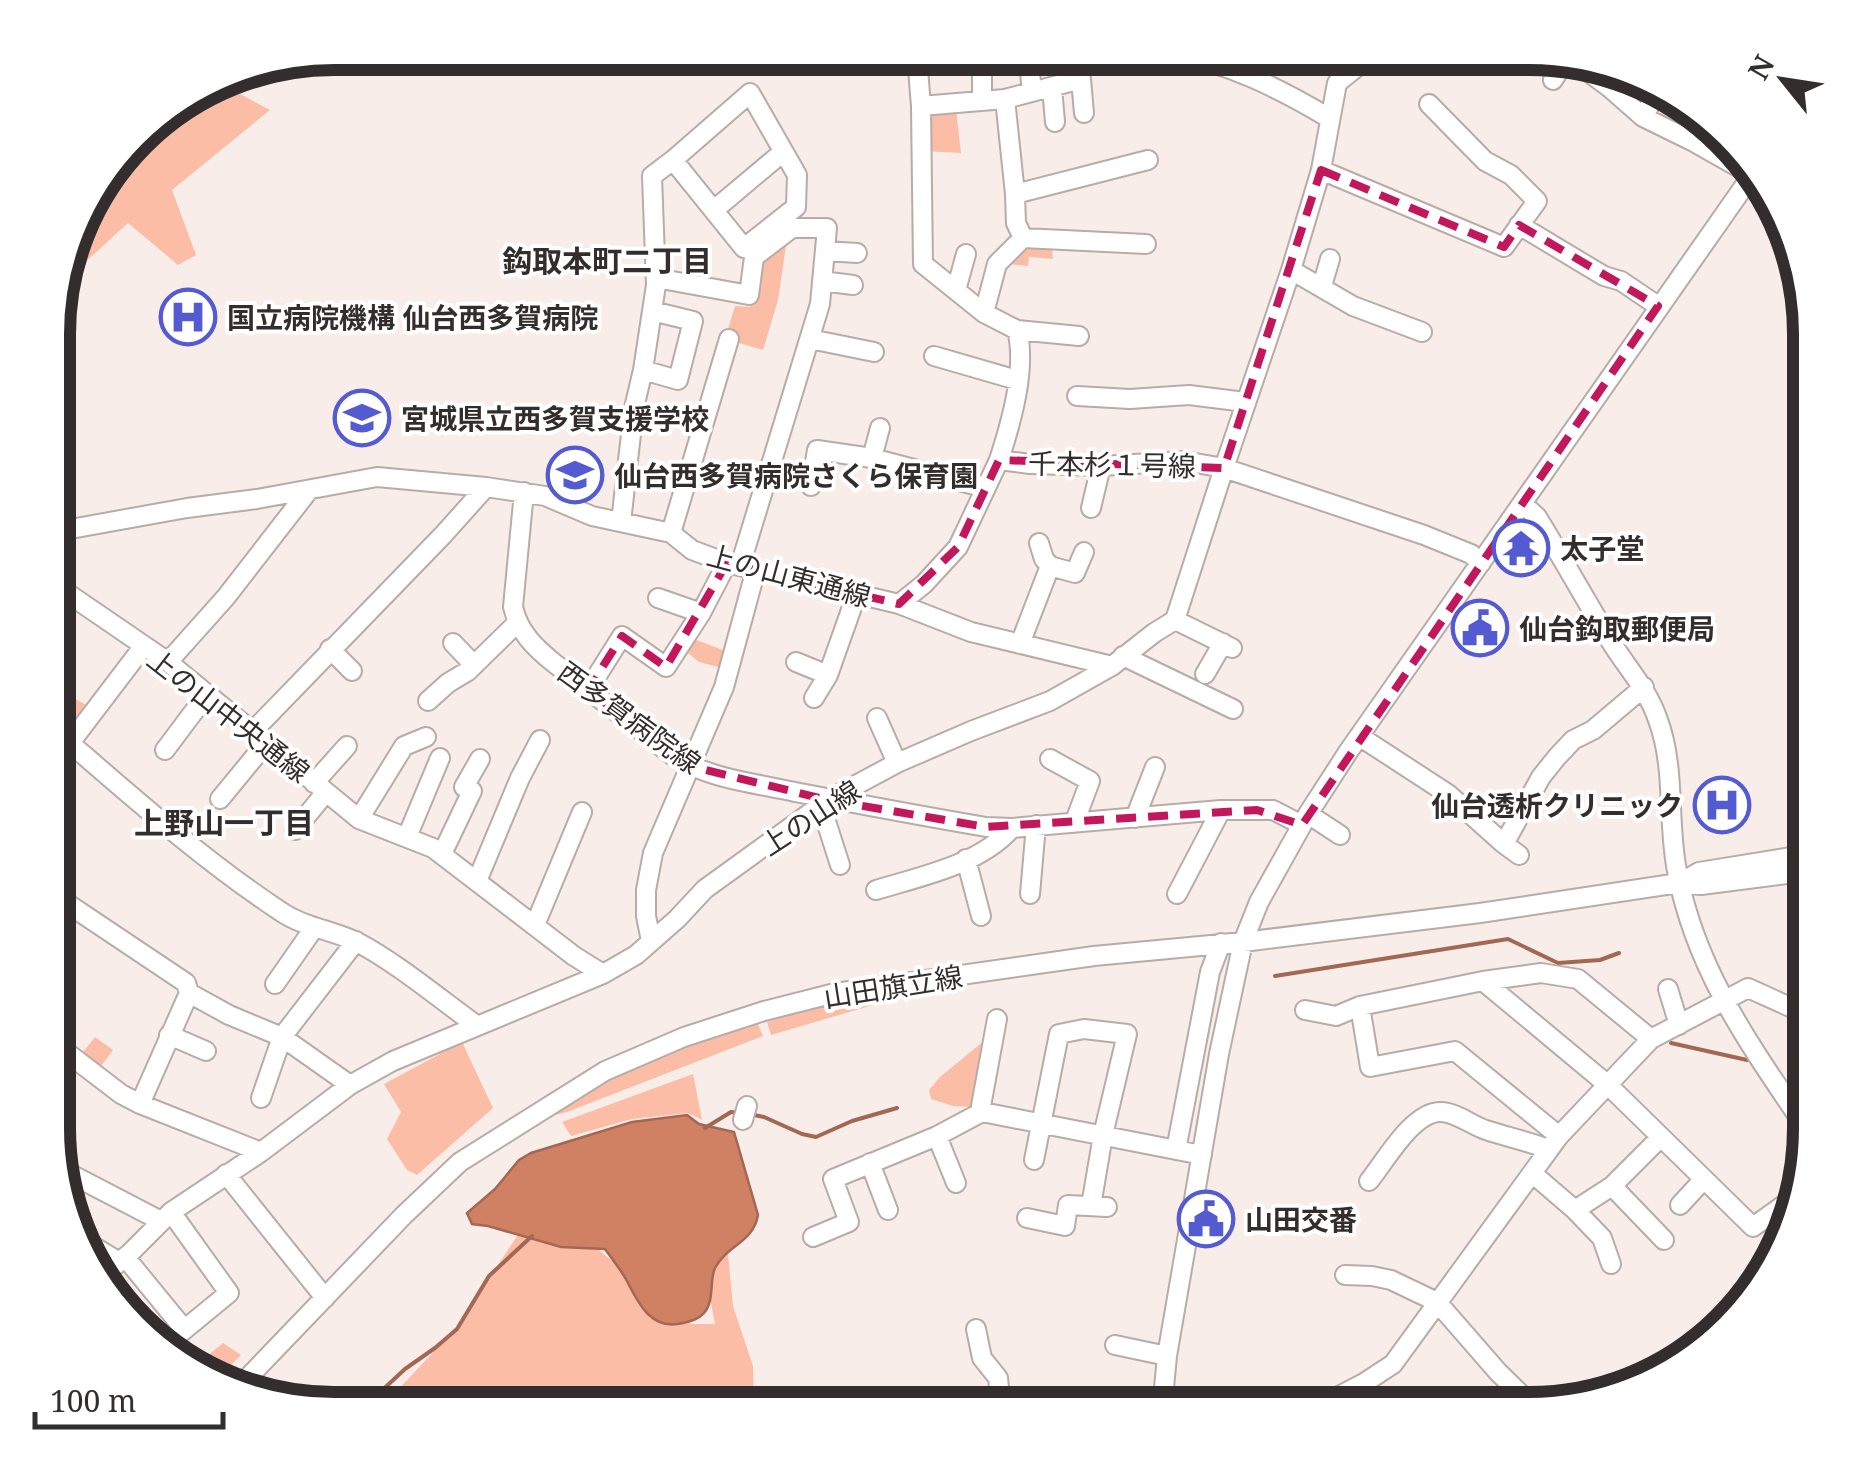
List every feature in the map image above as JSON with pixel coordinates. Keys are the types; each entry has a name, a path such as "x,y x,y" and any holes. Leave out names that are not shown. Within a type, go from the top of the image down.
{"street":[{"path":"918,70 924,264 984,313 1017,330 1079,336"},
{"path":"982,71 982,101"},
{"path":"1029,71 1032,92"},
{"path":"1240,71 1329,118"},
{"path":"1205,674 1227,646 1175,620 1291,270 1320,170 1337,82 1352,71"},
{"path":"1553,80 1558,72"},
{"path":"921,106 1004,99 1080,78 1084,113"},
{"path":"1598,79 1644,116 1728,161"},
{"path":"1610,88 1612,84"},
{"path":"1052,88 1055,122"},
{"path":"621,522 634,408 656,278 652,176 750,93 796,175 796,207 744,248 673,160"},
{"path":"1004,99 1016,223 1022,238"},
{"path":"1644,116 1653,101"},
{"path":"1320,170 1504,248 1536,201 1511,175 1485,162 1428,104"},
{"path":"714,210 783,152"},
{"path":"1015,194 1148,160"},
{"path":"1164,1392 1219,1054 1243,942 1259,902 1305,819 1359,736 1746,184"},
{"path":"1519,225 1658,306"},
{"path":"651,941 646,890 653,853 724,687 741,566 820,304 827,228 792,228 754,257 749,295 656,278"},
{"path":"984,313 997,264 1022,238 1146,244"},
{"path":"825,250 857,253"},
{"path":"956,290 966,254"},
{"path":"1322,286 1330,260"},
{"path":"1291,270 1354,306 1422,332"},
{"path":"822,281 852,285"},
{"path":"643,370 678,380 693,321 652,311"},
{"path":"999,460 1017,380 1021,346 1017,330"},
{"path":"671,533 729,339"},
{"path":"810,339 874,352"},
{"path":"934,356 1017,380"},
{"path":"1077,396 1130,400 1189,396 1245,402"},
{"path":"872,458 880,428"},
{"path":"811,486 817,450 872,458 986,488"},
{"name":"千本杉１号線","path":"899,604 958,547 999,460 1101,466 1184,461 1224,468"},
{"path":"1092,508 1101,466"},
{"path":"1224,468 1424,535 1482,562"},
{"name":"上の山東通線","path":"70,529 378,477 524,492 545,496 592,516 671,533 692,550 741,566 899,604 971,632 1118,662 1233,708"},
{"path":"220,799 258,737 330,649 486,487"},
{"path":"168,662 226,597 309,490"},
{"path":"428,702 448,682 468,671 517,623 514,607 524,492"},
{"path":"1523,504 1537,518 1614,646 1644,688 1658,719 1667,753 1674,854 1694,936 1723,1001 1792,1107"},
{"path":"1040,543 1050,566 1075,574 1084,552"},
{"path":"588,690 622,636 666,667 701,613 741,566"},
{"path":"1020,644 1050,566"},
{"path":"814,698 828,675 857,593"},
{"name":"上の山中央通線","path":"70,596 168,662 359,819 442,854 603,974"},
{"path":"658,598 701,613"},
{"name":"上の山線","path":"111,1268 166,1216 350,1085 393,1061 603,974 636,956 705,889 828,800 898,763 1050,702 1118,662 1175,620"},
{"name":"西多賀病院線","path":"517,623 534,646 588,690 676,758 710,775 986,827 1221,810 1273,810 1305,819 1340,836"},
{"path":"453,643 474,665"},
{"path":"143,647 71,744 175,832 282,913 356,942 476,1025"},
{"path":"330,649 352,670"},
{"path":"796,662 828,675"},
{"path":"1359,736 1448,794 1512,849 1541,777 1557,757 1572,740 1593,730 1644,688"},
{"path":"165,750 207,694"},
{"path":"877,718 898,763"},
{"path":"359,819 404,746 426,738"},
{"path":"477,881 540,740"},
{"path":"294,830 346,746"},
{"path":"406,837 440,758"},
{"path":"442,854 472,791 464,787 480,759"},
{"path":"1050,760 1090,781 1075,821"},
{"path":"1136,818 1155,767"},
{"path":"828,800 824,815 840,865"},
{"path":"1177,894 1221,810"},
{"path":"535,925 582,812"},
{"path":"1030,894 1036,825"},
{"path":"876,890 951,866 999,842 1012,828"},
{"name":"山田旗立線","path":"1679,883 1699,872 1792,857"},
{"path":"966,858 981,916"},
{"name":"山田旗立線","path":"248,1377 460,1162 605,1072 684,1037 835,993 1094,956 1480,913 1679,883 1702,885 1792,873"},
{"path":"71,906 186,983 189,994 140,1104"},
{"path":"275,984 314,928"},
{"path":"261,1098 282,1037 356,942"},
{"path":"1176,1150 1210,972 1221,943"},
{"path":"1305,1010 1336,1016 1360,1006 1541,972 1578,979 1651,1040"},
{"path":"1483,981 1608,1085 1753,1228 1780,1208"},
{"path":"1349,1392 1393,1364 1554,1142 1651,1040 1748,988 1792,1008"},
{"path":"1668,989 1679,1025"},
{"path":"189,994 229,1016 282,1037 350,1085"},
{"path":"1360,1006 1370,1067 1455,1051 1554,1142"},
{"path":"982,1112 998,1019"},
{"path":"1027,1218 1065,1226 1068,1205 1099,1206 1103,1135 1128,1034 1084,1029 1060,1034 1034,1160"},
{"path":"169,1035 206,1051"},
{"path":"71,1055 120,1094 261,1152"},
{"path":"813,1237 848,1222 833,1179 937,1136 982,1112 1202,1155"},
{"path":"1369,1182 1408,1130 1426,1116 1442,1112 1485,1130 1554,1142"},
{"path":"937,1136 956,1183"},
{"path":"1575,1210 1612,1186 1661,1136"},
{"path":"870,1163 888,1210"},
{"path":"1532,1173 1602,1238 1611,1264"},
{"path":"226,1174 325,1298"},
{"path":"75,1175 166,1216 229,1294 174,1338"},
{"path":"1680,1204 1704,1179"},
{"path":"1612,1186 1664,1240"},
{"path":"98,1247 122,1259 184,1330"},
{"path":"1345,1275 1391,1280 1437,1302 1519,1392"},
{"path":"976,1329 982,1358 998,1378 993,1392"},
{"path":"1116,1345 1167,1356"}],"highlighted area":[{"path":"1321,170 1504,247 1519,225 1658,306 1302,825 1257,810 986,827 828,800 689,766 588,690 622,636 666,667 727,563 899,604 958,547 999,460 1224,468"}],"shaded area":[{"path":"233,90 270,110 172,190 196,255 178,265 128,223 79,268 105,202 136,160 173,125"},
{"path":"956,109 961,153 924,151 924,111"},
{"path":"1023,245 1052,247 1053,259 1029,257 1028,266 1010,264"},
{"path":"786,246 778,300 763,350 725,339 735,306 750,307 757,261"},
{"path":"694,639 728,652 722,668 699,662 687,652"},
{"path":"70,696 88,706 70,735"},
{"path":"889,995 890,1000 771,1035 767,1022 811,1008"},
{"path":"757,1022 763,1036 567,1112 555,1115 552,1111 629,1068"},
{"path":"95,1037 113,1050 101,1066 83,1052"},
{"path":"985,1040 971,1107 931,1099 929,1090 940,1077"},
{"path":"462,1042 493,1108 417,1175 407,1170 387,1139 401,1112 384,1084"},
{"path":"693,1074 702,1120 688,1113 632,1119 571,1136 562,1122"},
{"path":"687,1115 699,1124 734,1132 758,1215 751,1232 715,1268 710,1302 697,1318 672,1324 655,1320 642,1307 605,1249 561,1247 472,1224 467,1213 495,1189 519,1160 531,1153 632,1122"},
{"path":"528,1220 585,1239 691,1324 715,1324 702,1256 727,1244 733,1306 753,1366 754,1391 397,1391 455,1329"},
{"path":"223,1343 241,1355 227,1369 204,1358"}],"waterway":[{"path":"1275,976 1508,939 1558,963 1600,960 1619,953"},
{"path":"1671,1043 1747,1060"},
{"path":"749,1114 816,1137 897,1108"},
{"path":"705,1128 731,1112 741,1113"},
{"path":"381,1391 457,1329 489,1276 532,1236"}],"place":[{"name":"国立病院機構 仙台西多賀病院","path":"188,317"},
{"name":"宮城県立西多賀支援学校","path":"362,418"},
{"name":"仙台西多賀病院さくら保育園","path":"575,475"},
{"name":"太子堂","path":"1521,548"},
{"name":"仙台鈎取郵便局","path":"1480,628"},
{"name":"仙台透析クリニック","path":"1722,805"},
{"name":"山田交番","path":"1206,1219"}],"district":[{"name":"鈎取本町二丁目","path":"607,260"},
{"name":"上野山一丁目","path":"224,822"}]}
